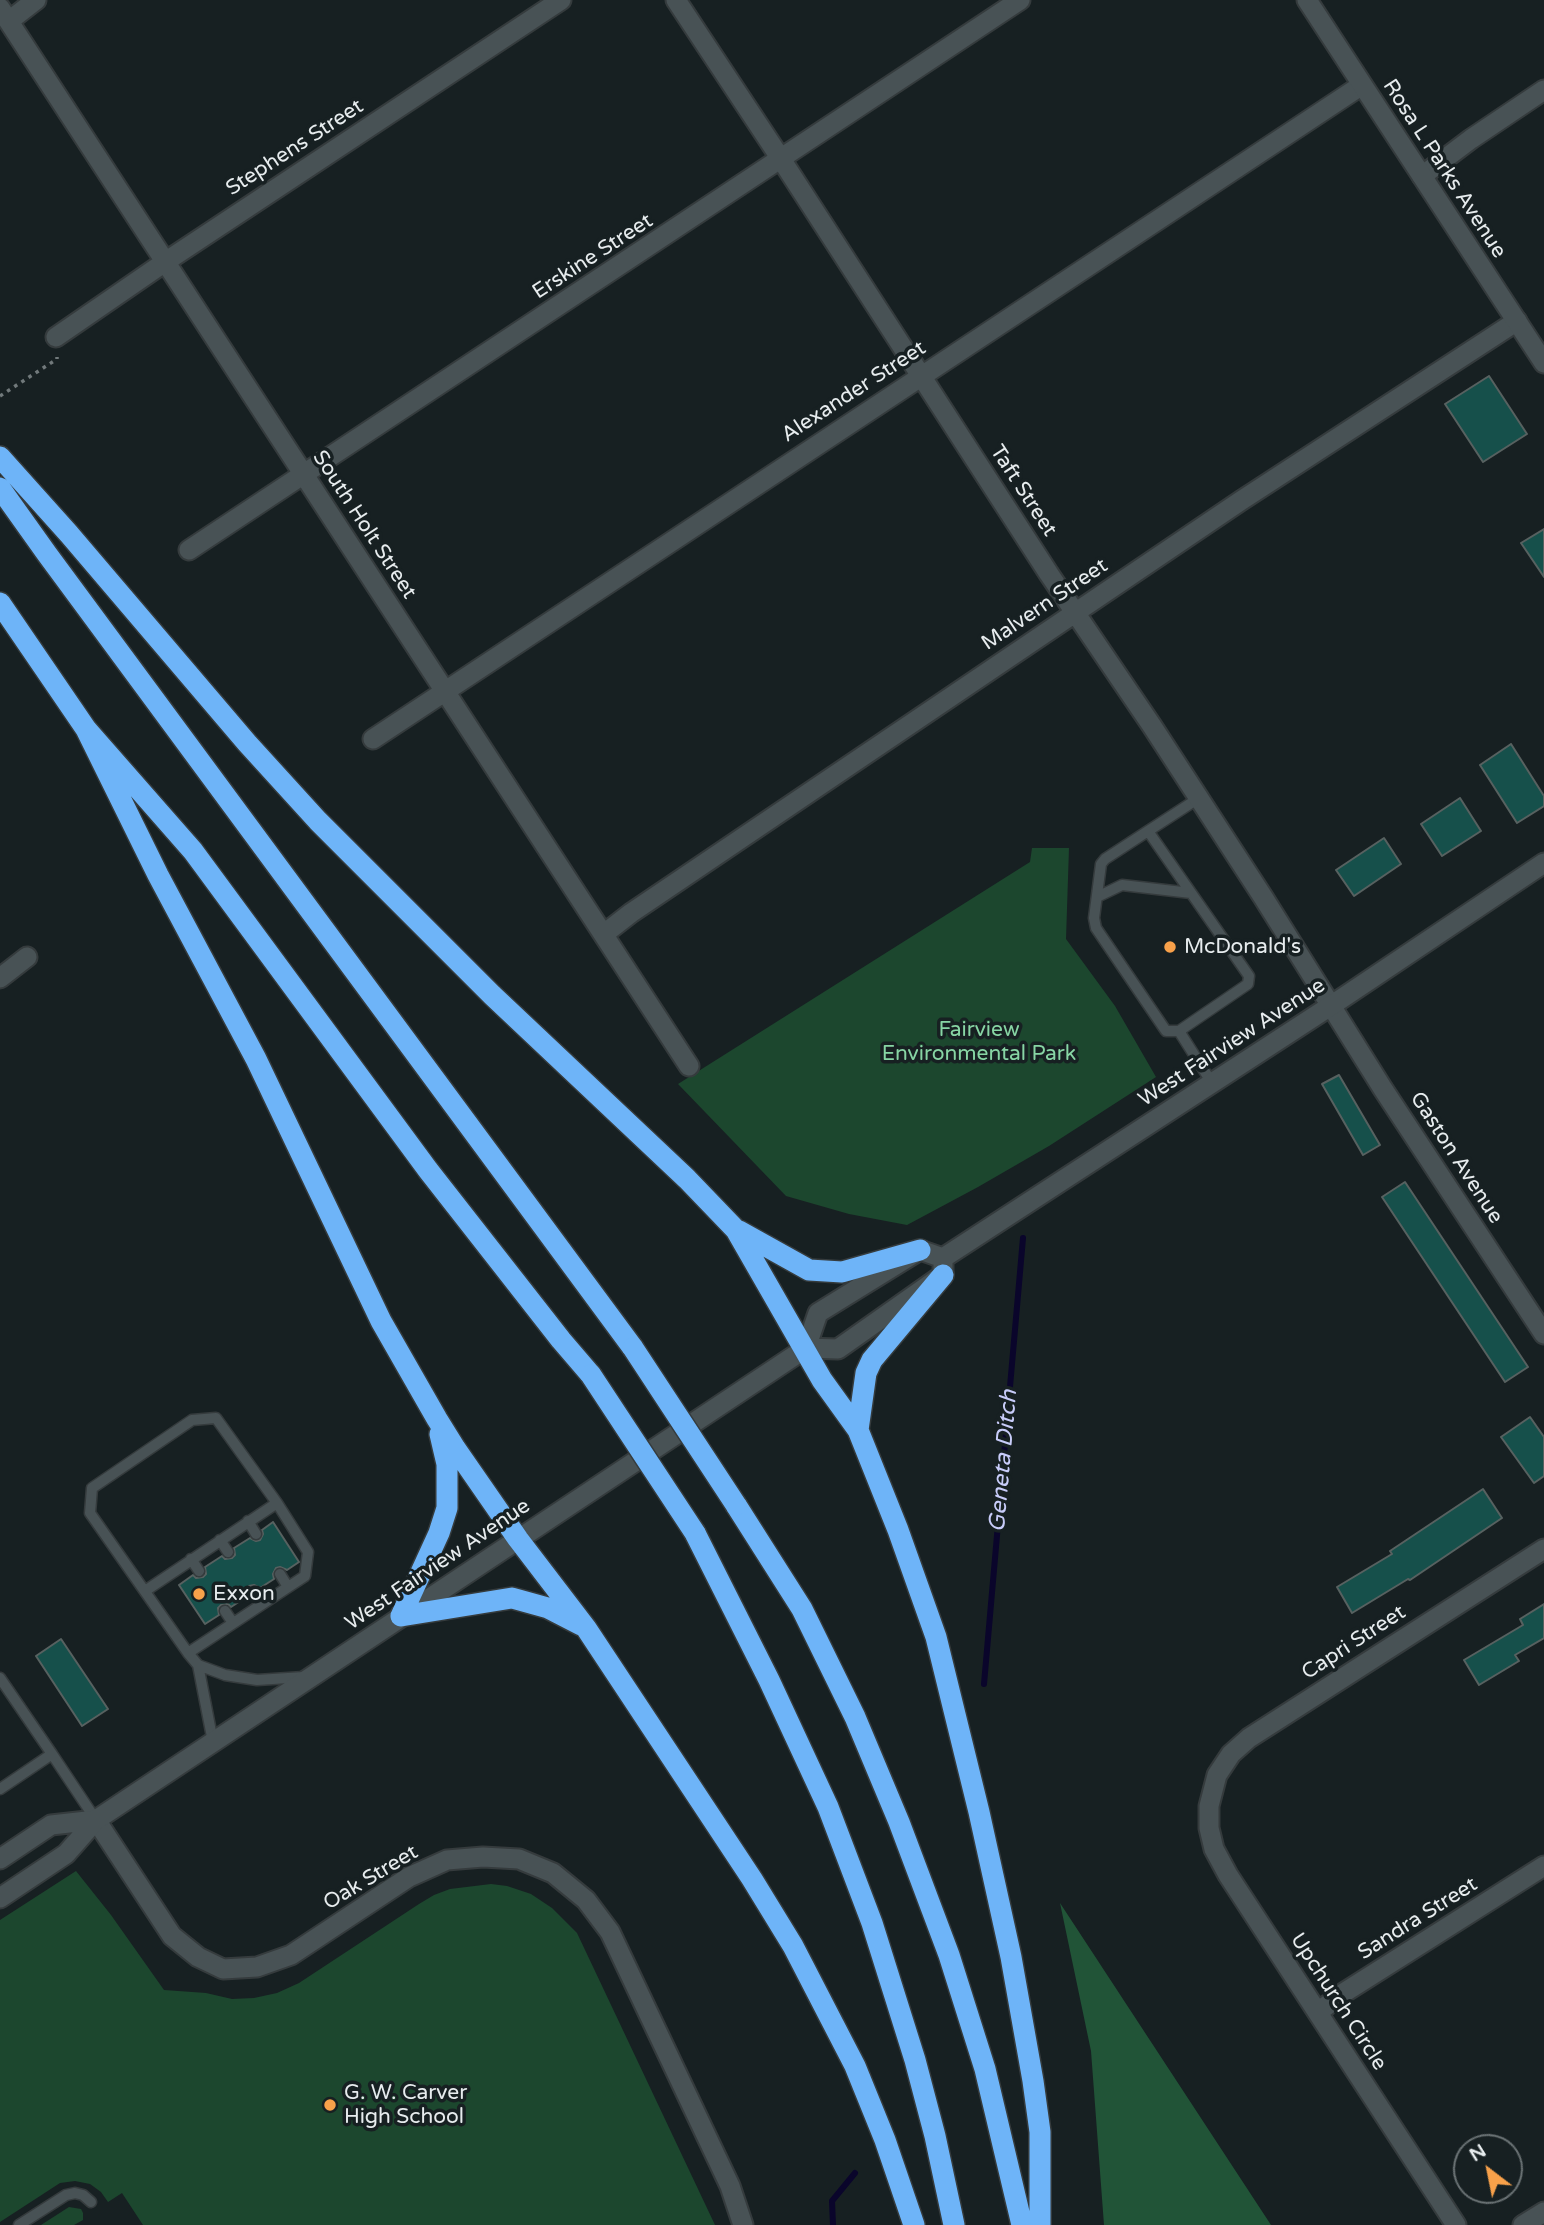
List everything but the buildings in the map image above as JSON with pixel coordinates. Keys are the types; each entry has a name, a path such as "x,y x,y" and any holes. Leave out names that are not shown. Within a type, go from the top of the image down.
{"highway":[{"path":"0,457 247,743 318,821 492,995 687,1179 736,1230 822,1380 858,1430 898,1530 936,1637 979,1812 1011,1957 1035,2094 1040,2132 1040,2225"},
{"path":"0,488 633,1348 802,1609 855,1717 900,1822 949,1955 985,2069 1022,2225"},
{"path":"0,603 86,729 193,851 428,1170 591,1375 695,1532 812,1772 872,1923 920,2080 954,2225"},
{"path":"86,729 158,875 256,1059 381,1321 437,1419 518,1539 586,1628 752,1879 805,1967 855,2066 885,2140 914,2225"},
{"path":"736,1230 809,1269 842,1272 920,1250"},
{"path":"858,1430 866,1373 872,1360 943,1266"},
{"path":"401,1616 439,1532 447,1507 447,1464 437,1419"},
{"path":"401,1616 512,1598 548,1608 586,1628"}],"street":[{"path":"4,15 36,0"},
{"name":"Stephens Street","path":"56,337 561,0"},
{"name":"Taft Street","path":"676,0 1199,798 1332,1006"},
{"name":"Erskine Street","path":"190,550 1020,0"},
{"name":"Rosa L Parks Avenue","path":"1307,0 1544,363"},
{"name":"South Holt Street","path":"4,15 690,1066"},
{"name":"Alexander Street","path":"373,739 1363,85"},
{"path":"1422,176 1544,90"},
{"name":"Malvern Street","path":"604,934 1075,612 1517,321"},
{"name":"West Fairview Avenue","path":"0,1898 66,1854 96,1820 806,1348 838,1349 943,1266 1212,1083 1544,863"},
{"path":"0,978 27,957"},
{"name":"Gaston Avenue","path":"1332,1006 1383,1089 1544,1334"},
{"path":"806,1348 818,1313 920,1250 943,1266"},
{"name":"Capri Street","path":"1210,1795 1217,1775 1231,1754 1249,1738 1544,1549"},
{"name":"Upchurch Circle","path":"1210,1795 1209,1828 1214,1849 1228,1875 1456,2225"},
{"name":"West Fairview Avenue","path":"0,1859 51,1825 96,1820"},
{"name":"Oak Street","path":"96,1820 172,1936 198,1957 223,1969 257,1967 291,1955 409,1877 447,1860 483,1857 519,1859 553,1873 586,1900 610,1932 730,2186 743,2225"},
{"name":"Sandra Street","path":"1318,2012 1345,1992 1544,1866"},
{"path":"1523,2225 1544,2212"}],"lane":[{"path":"1148,831 1249,976 1248,984 1179,1031 1166,1031 1096,928 1094,918 1101,864 1105,859 1148,831 1199,798"},
{"path":"1097,897 1122,885 1191,893"},
{"path":"1179,1031 1212,1083"},
{"path":"188,1653 304,1576 308,1552 277,1503 216,1418 192,1420 92,1489 90,1513 188,1653 198,1665 213,1742"},
{"path":"145,1591 277,1503"},
{"path":"248,1521 256,1534"},
{"path":"220,1540 228,1552"},
{"path":"191,1559 199,1571"},
{"path":"281,1574 288,1587"},
{"path":"254,1592 262,1604"},
{"path":"225,1611 233,1623"},
{"path":"198,1665 225,1675 257,1680 311,1677"},
{"path":"0,1678 96,1820"},
{"path":"0,1789 52,1754"},
{"path":"19,2225 66,2195 83,2195 91,2202"}],"path":[{"path":"0,396 57,359 56,337"}],"green space":[{"name":"Fairview Environmental Park","path":"1032,848 1069,848 1066,939 1115,1006 1156,1077 1049,1146 907,1225 849,1214 786,1196 678,1084 1030,862"},
{"name":"G. W. Carver High School","path":"76,1871 164,1990 206,1993 232,1999 277,1993 299,1983 419,1904 450,1889 491,1884 531,1894 552,1908 577,1933 715,2225 143,2225 122,2193 108,2202 101,2192 90,2184 75,2181 60,2183 0,2222 0,1920"},
{"path":"1060,1903 1271,2225 1104,2225 1091,2051"},
{"path":"69,2207 81,2209 83,2220 74,2225 41,2225"}],"waterway":[{"name":"Geneta Ditch","path":"984,1684 1023,1238"},
{"name":"Geneta Ditch","path":"833,2225 832,2201 855,2173"}],"place":[{"name":"McDonald's","path":"1170,947"},
{"name":"Exxon","path":"199,1594"},
{"name":"G. W. Carver High School","path":"330,2105"}]}
